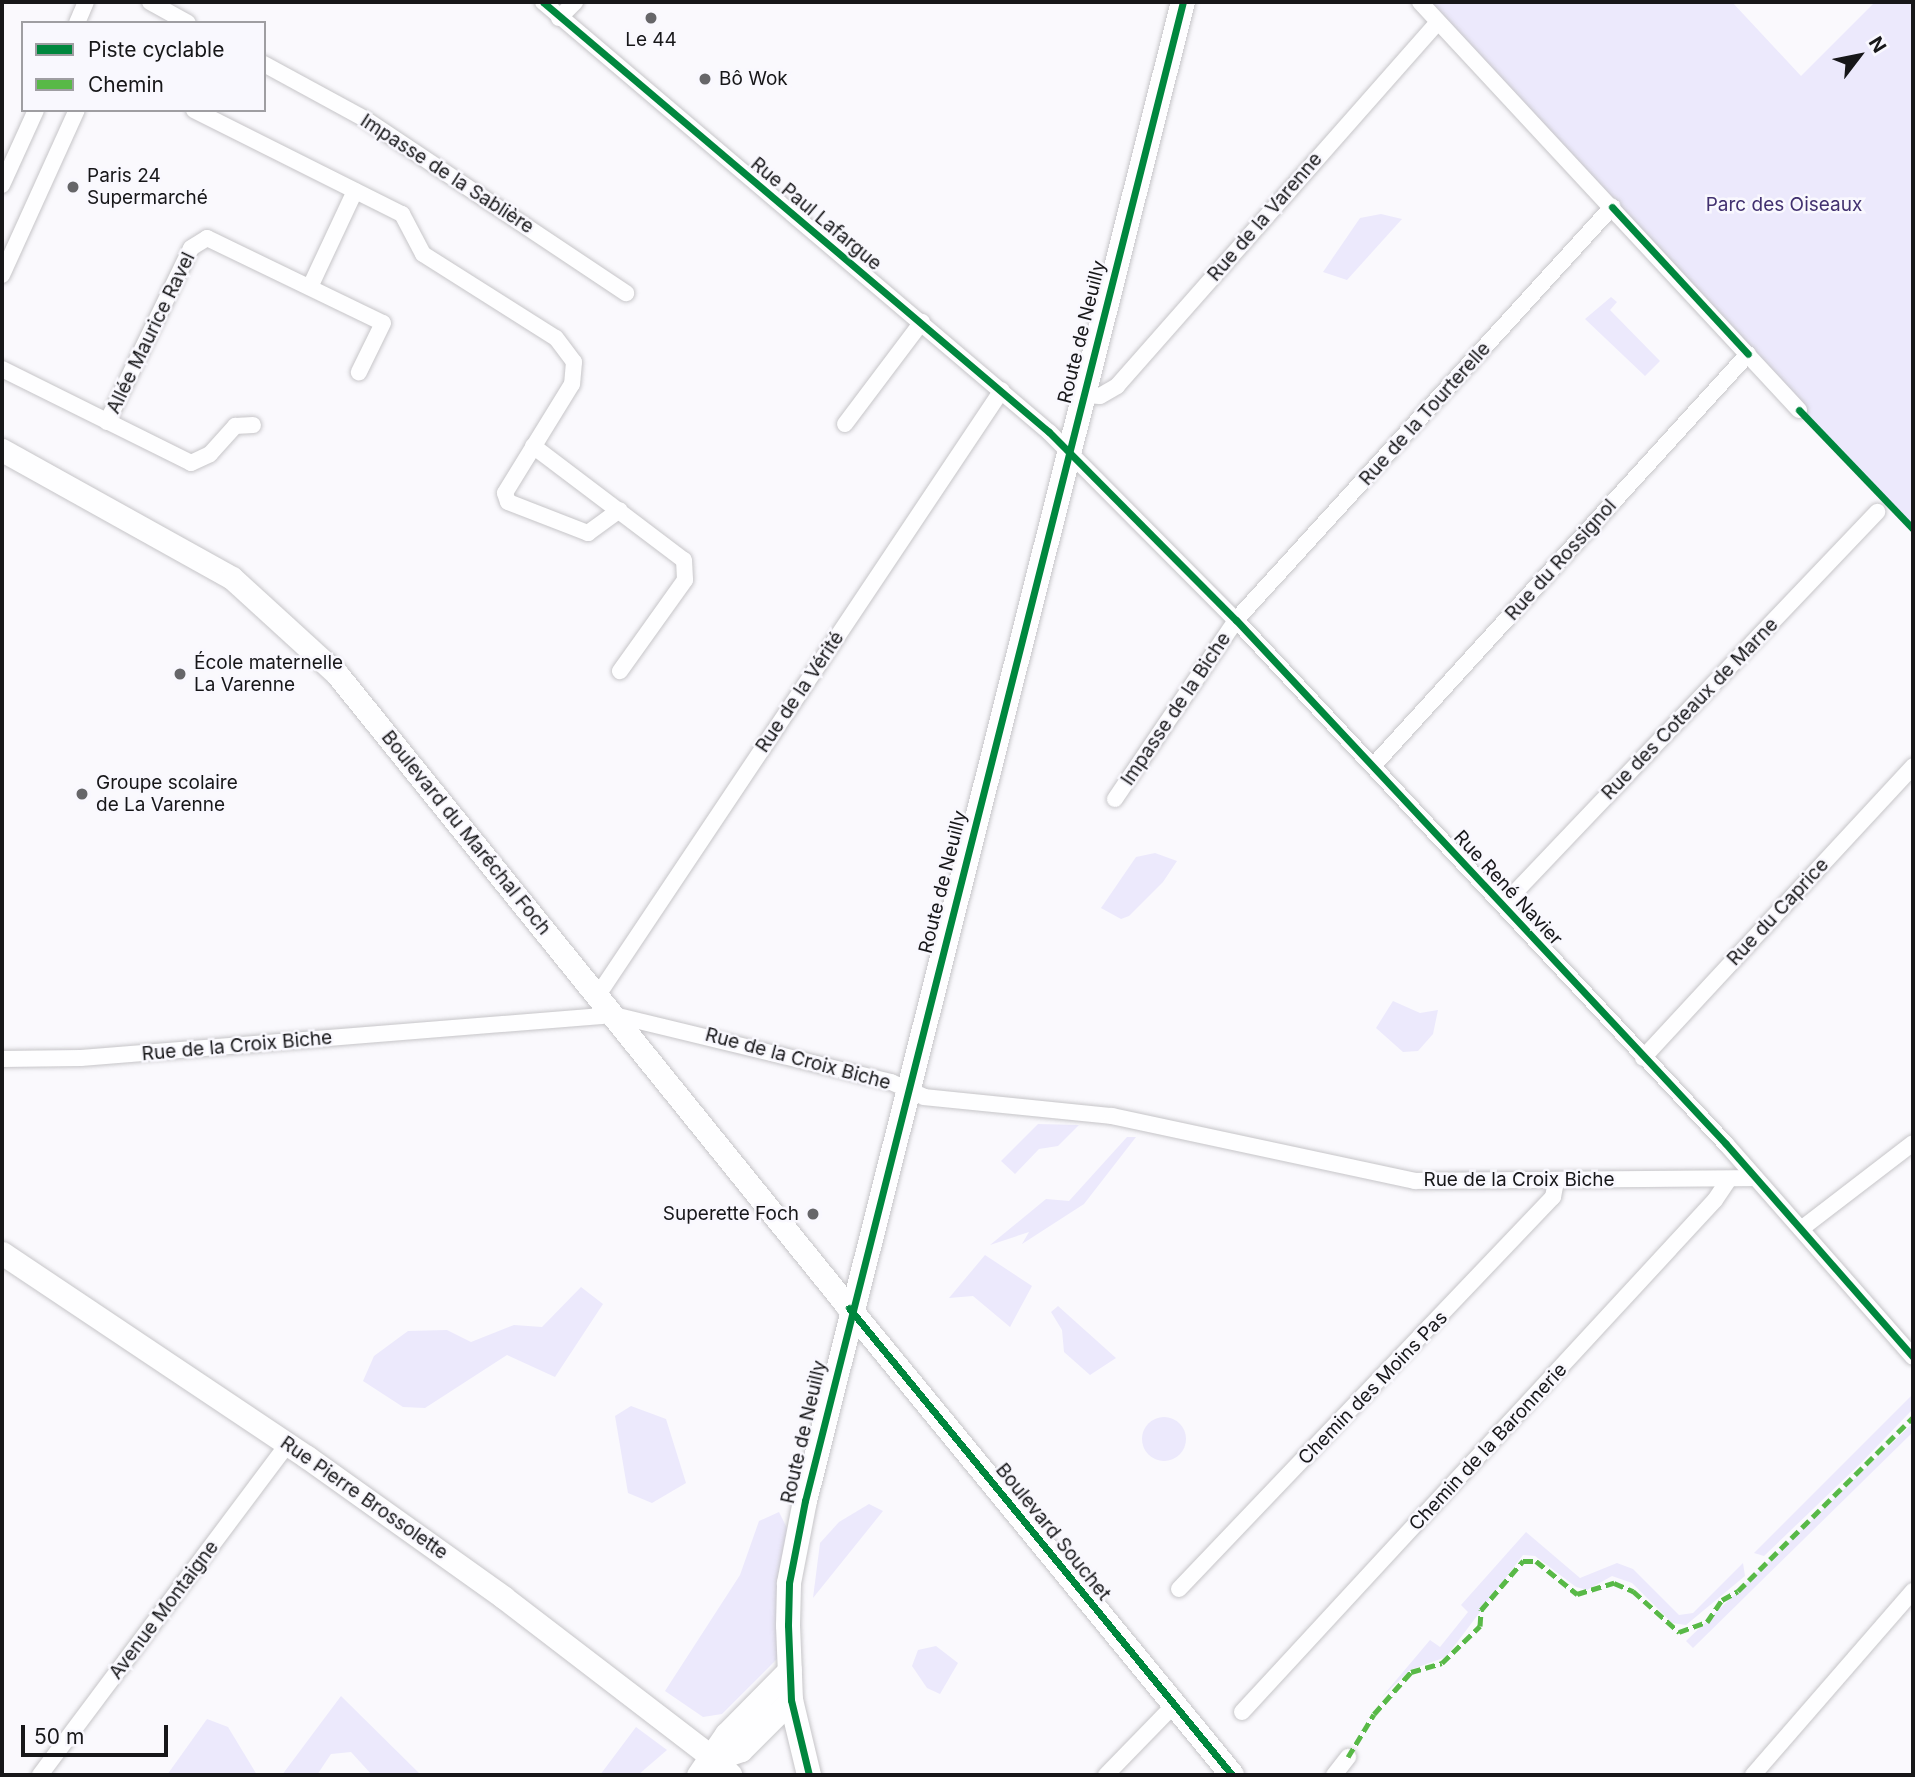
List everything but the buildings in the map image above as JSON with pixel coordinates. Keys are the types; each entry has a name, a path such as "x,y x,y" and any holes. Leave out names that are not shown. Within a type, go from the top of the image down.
{"main road":[{"name":"Route de Neuilly","path":"809,1775 791,1700 789,1583 849,1308 1183,2"},
{"name":"Boulevard du Maréchal Foch","path":"2,450 232,578 337,674 849,1308"},
{"name":"Rue Pierre Brossolette","path":"2,1254 288,1444 503,1597 714,1770"},
{"name":"Boulevard Souchet","path":"849,1308 1232,1775"},
{"path":"714,1770 726,1734 790,1669"},
{"path":"714,1770 741,1750 791,1700"}],"street":[{"path":"78,21 86,2"},
{"path":"150,2 184,21"},
{"name":"Rue Paul Lafargue","path":"543,2 1002,390 1067,452"},
{"path":"559,18 575,2"},
{"path":"1420,2 1798,410"},
{"name":"Rue de la Varenne","path":"1083,395 1100,396 1117,386 1438,22"},
{"name":"Impasse de la Sablière","path":"266,65 365,119 625,293"},
{"path":"2,185 35,112"},
{"path":"2,275 77,112"},
{"path":"198,112 402,214 423,254 556,338 575,362 572,383 505,493 509,502 588,533 620,510"},
{"path":"310,287 355,191"},
{"name":"Rue de la Tourterelle","path":"1237,620 1612,207"},
{"name":"Allée Maurice Ravel","path":"107,422 191,248 207,239 383,323 359,372"},
{"path":"845,424 922,322"},
{"name":"Rue du Rossignol","path":"1373,766 1748,354"},
{"name":"Allée Maurice Ravel","path":"2,369 191,463 210,454 235,426 253,425"},
{"name":"Rue de la Vérité","path":"598,995 1002,390"},
{"path":"533,446 673,549 686,571 620,671"},
{"name":"Rue René Navier","path":"1067,452 1237,620 1755,1178 1913,1357"},
{"name":"Rue des Coteaux de Marne","path":"1503,905 1877,512"},
{"name":"Impasse de la Biche","path":"1115,799 1237,620"},
{"name":"Rue du Caprice","path":"1643,1058 1913,766"},
{"name":"Rue de la Croix Biche","path":"2,1059 81,1058 614,1015 907,1087 924,1097 1112,1116 1415,1181 1755,1178"},
{"path":"1801,1229 1913,1143"},
{"name":"Chemin de la Baronnerie","path":"1242,1712 1715,1200 1729,1179"},
{"name":"Chemin des Moins Pas","path":"1179,1589 1553,1197 1556,1181"},
{"name":"Avenue Montaigne","path":"40,1775 288,1444"},
{"path":"1753,1775 1913,1591"},
{"path":"1106,1775 1174,1704"},
{"path":"1334,1775 1348,1758"}],"green space":[{"name":"Parc des Oiseaux","path":"1430,2 1732,2 1801,76 1875,2 1913,2 1913,529 1530,119"},
{"path":"1381,214 1402,219 1347,280 1323,272 1360,218"},
{"path":"1611,297 1617,302 1610,310 1660,361 1645,376 1585,319"},
{"path":"1155,853 1177,861 1163,882 1129,916 1121,919 1101,908 1136,857"},
{"path":"1393,1001 1420,1013 1438,1010 1433,1034 1418,1051 1403,1052 1376,1028"},
{"path":"1038,1124 1079,1125 1058,1146 1039,1149 1015,1174 1001,1161"},
{"path":"1127,1137 1136,1137 1084,1204 1022,1244 1029,1232 990,1245 1046,1199 1069,1201"},
{"path":"985,1255 1032,1286 1010,1327 973,1296 949,1298"},
{"path":"581,1287 603,1304 555,1377 507,1355 425,1408 403,1407 363,1381 374,1356 408,1331 447,1330 471,1342 514,1325 542,1327"},
{"path":"1058,1306 1116,1358 1090,1375 1064,1352 1062,1330 1051,1312"},
{"path":"1913,1394 1913,1409 1861,1463 1764,1556 1754,1553"},
{"path":"631,1406 666,1419 686,1483 652,1503 628,1493 615,1416"},
{"path":"1164,1417 1180,1423 1186,1439 1180,1455 1164,1461 1148,1455 1142,1439 1148,1423"},
{"path":"1913,1423 1913,1432 1693,1648 1686,1641"},
{"path":"869,1504 883,1511 813,1598 820,1543 839,1522"},
{"path":"779,1512 787,1528 778,1658 722,1714 703,1717 665,1691 740,1575 759,1521"},
{"path":"1526,1532 1580,1578 1617,1563 1633,1569 1679,1615 1693,1613 1743,1563 1745,1576 1686,1625 1672,1623 1632,1583 1612,1576 1587,1590 1576,1587 1535,1556 1523,1555 1446,1657 1410,1670 1381,1698 1430,1640 1440,1647 1468,1612 1461,1605"},
{"path":"936,1646 958,1663 940,1694 927,1688 912,1666 918,1650"},
{"path":"341,1696 421,1775 372,1775 351,1752 331,1754 317,1775 282,1775"},
{"path":"207,1719 228,1727 257,1775 167,1775"},
{"path":"636,1727 667,1750 638,1775 600,1775"}],"marked path":[{"path":"1348,1757 1374,1714 1411,1672 1442,1663 1480,1626 1481,1610 1523,1561 1536,1561 1577,1594 1614,1583 1633,1591 1679,1632 1707,1622 1722,1600 1738,1591 1913,1417"}],"cycle path":[{"path":"543,2 1049,432 1236,620 1726,1144 1913,1357"},
{"path":"809,1775 791,1700 788,1625 789,1583 805,1501 1183,2"},
{"path":"1612,207 1748,354"},
{"path":"1799,410 1913,529"},
{"path":"849,1308 1232,1775"}],"place":[{"name":"Le 44","path":"651,18"},
{"name":"Bô Wok","path":"705,79"},
{"name":"Paris 24 Supermarché","path":"73,187"},
{"name":"École maternelle La Varenne","path":"180,674"},
{"name":"Groupe scolaire de La Varenne","path":"82,794"},
{"name":"Superette Foch","path":"813,1214"}]}
